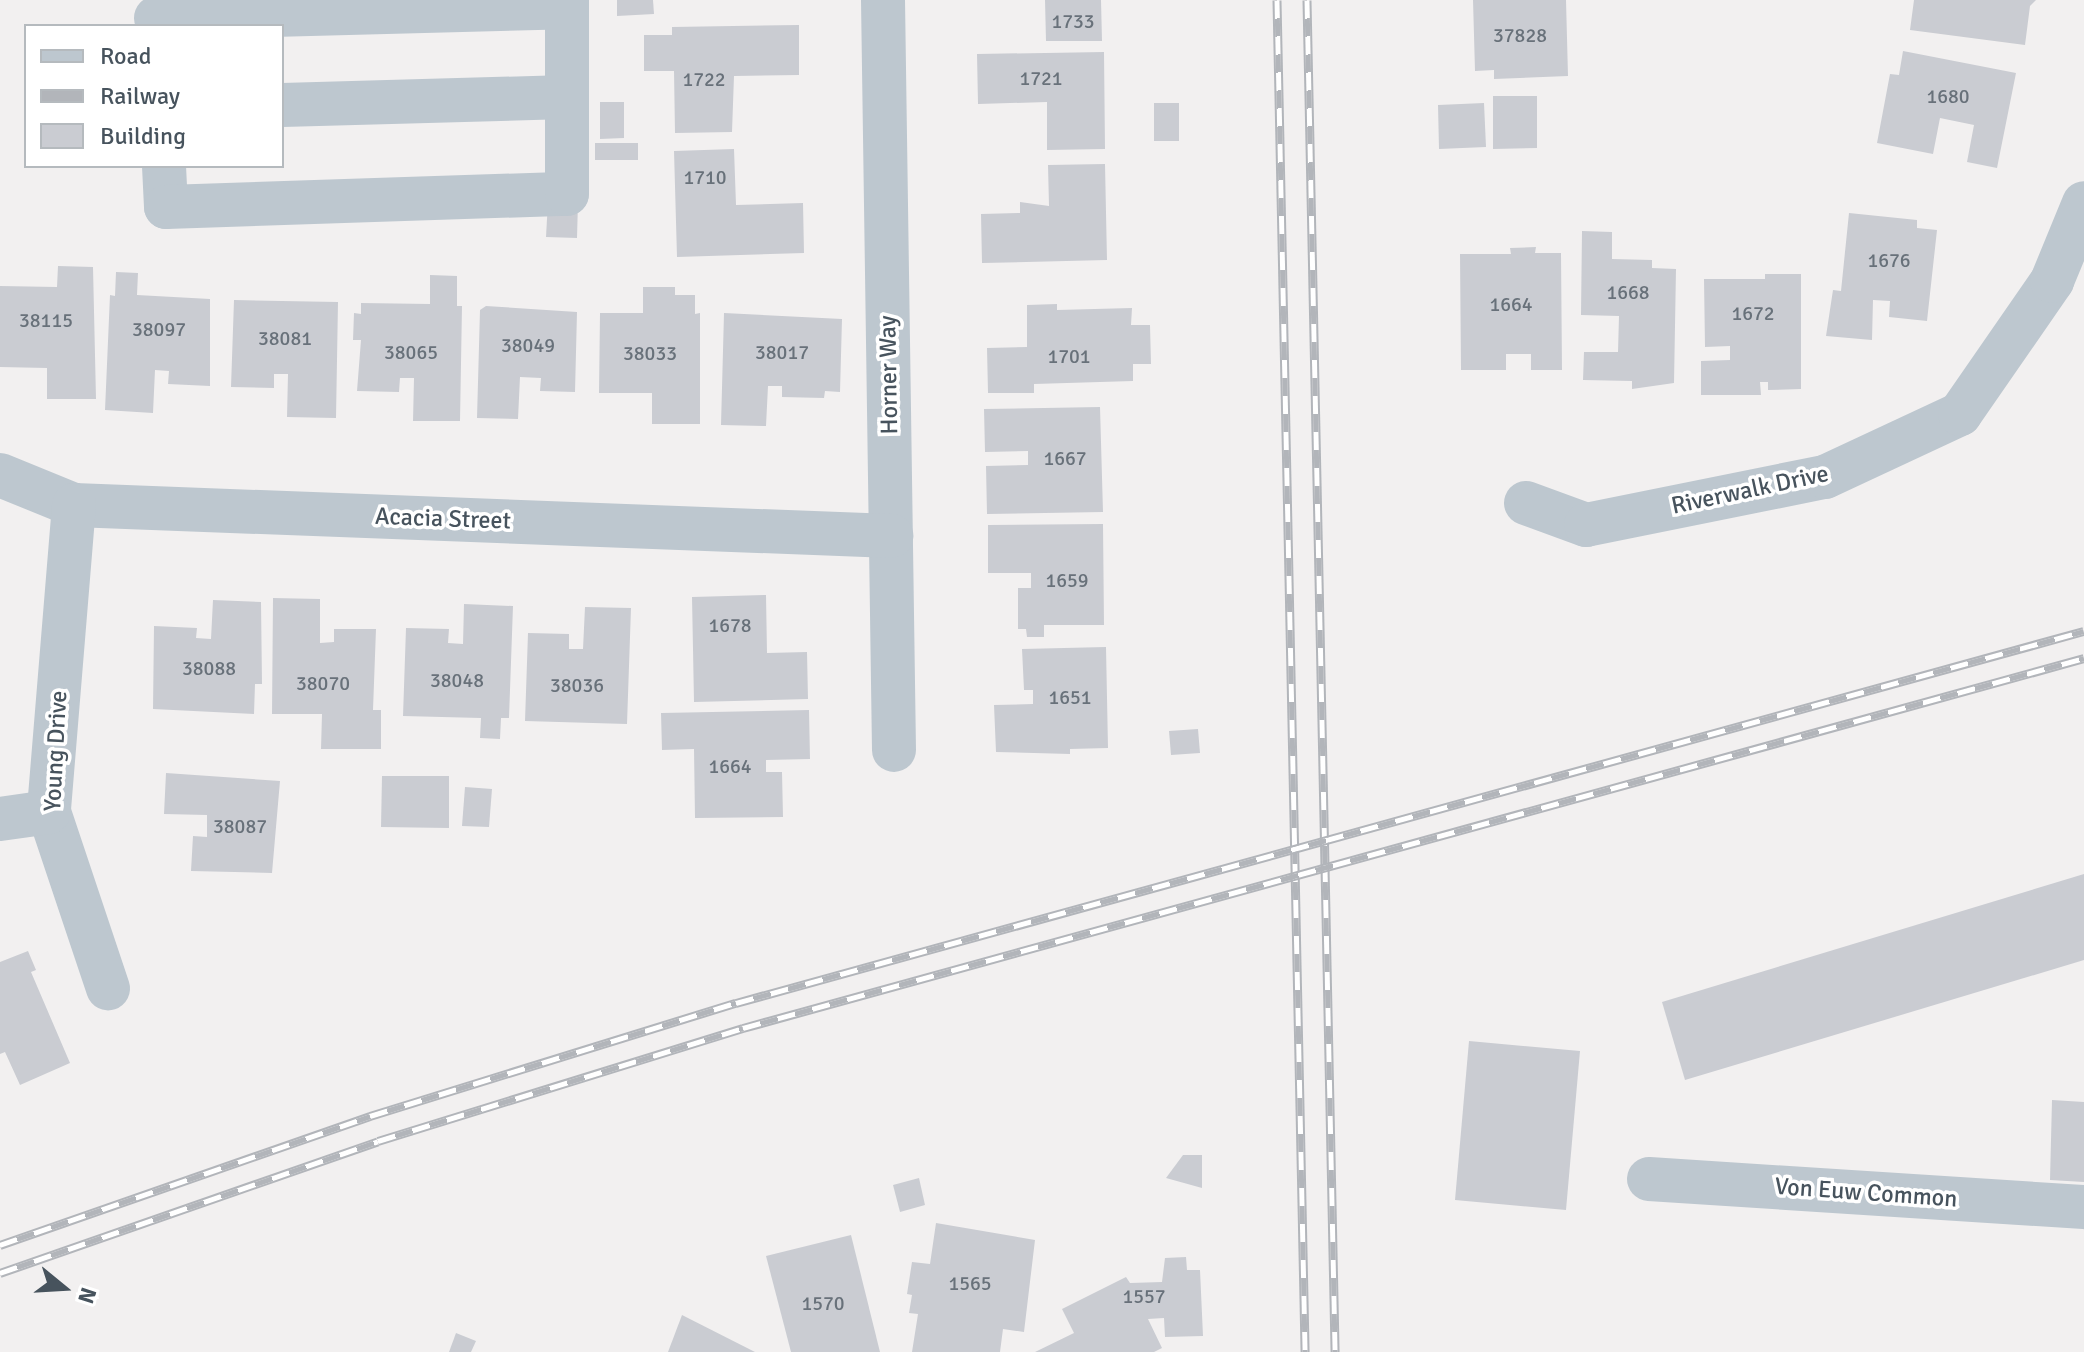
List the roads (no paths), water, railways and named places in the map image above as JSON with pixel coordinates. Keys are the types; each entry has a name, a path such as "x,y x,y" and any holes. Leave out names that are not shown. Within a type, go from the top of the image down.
{"street":[{"name":"Horner Way","path":"883,0 894,750"},
{"path":"156,15 567,4 567,194 165,187"},
{"path":"284,105 567,97"},
{"name":"Riverwalk Drive","path":"1526,503 1586,525 1825,477 1960,414 2068,287 2084,203"},
{"name":"Acacia Street","path":"0,475 74,505 891,536"},
{"name":"Young Drive","path":"74,505 49,812 108,988"},
{"path":"0,819 49,812"},
{"name":"Von Euw Common","path":"1649,1179 2084,1207"}],"railway":[{"path":"1277,0 1305,1352"},
{"path":"1307,0 1335,1352"},
{"path":"0,1245 370,1116 736,1003 2084,631"},
{"path":"0,1273 378,1141 743,1028 2084,658"}]}
